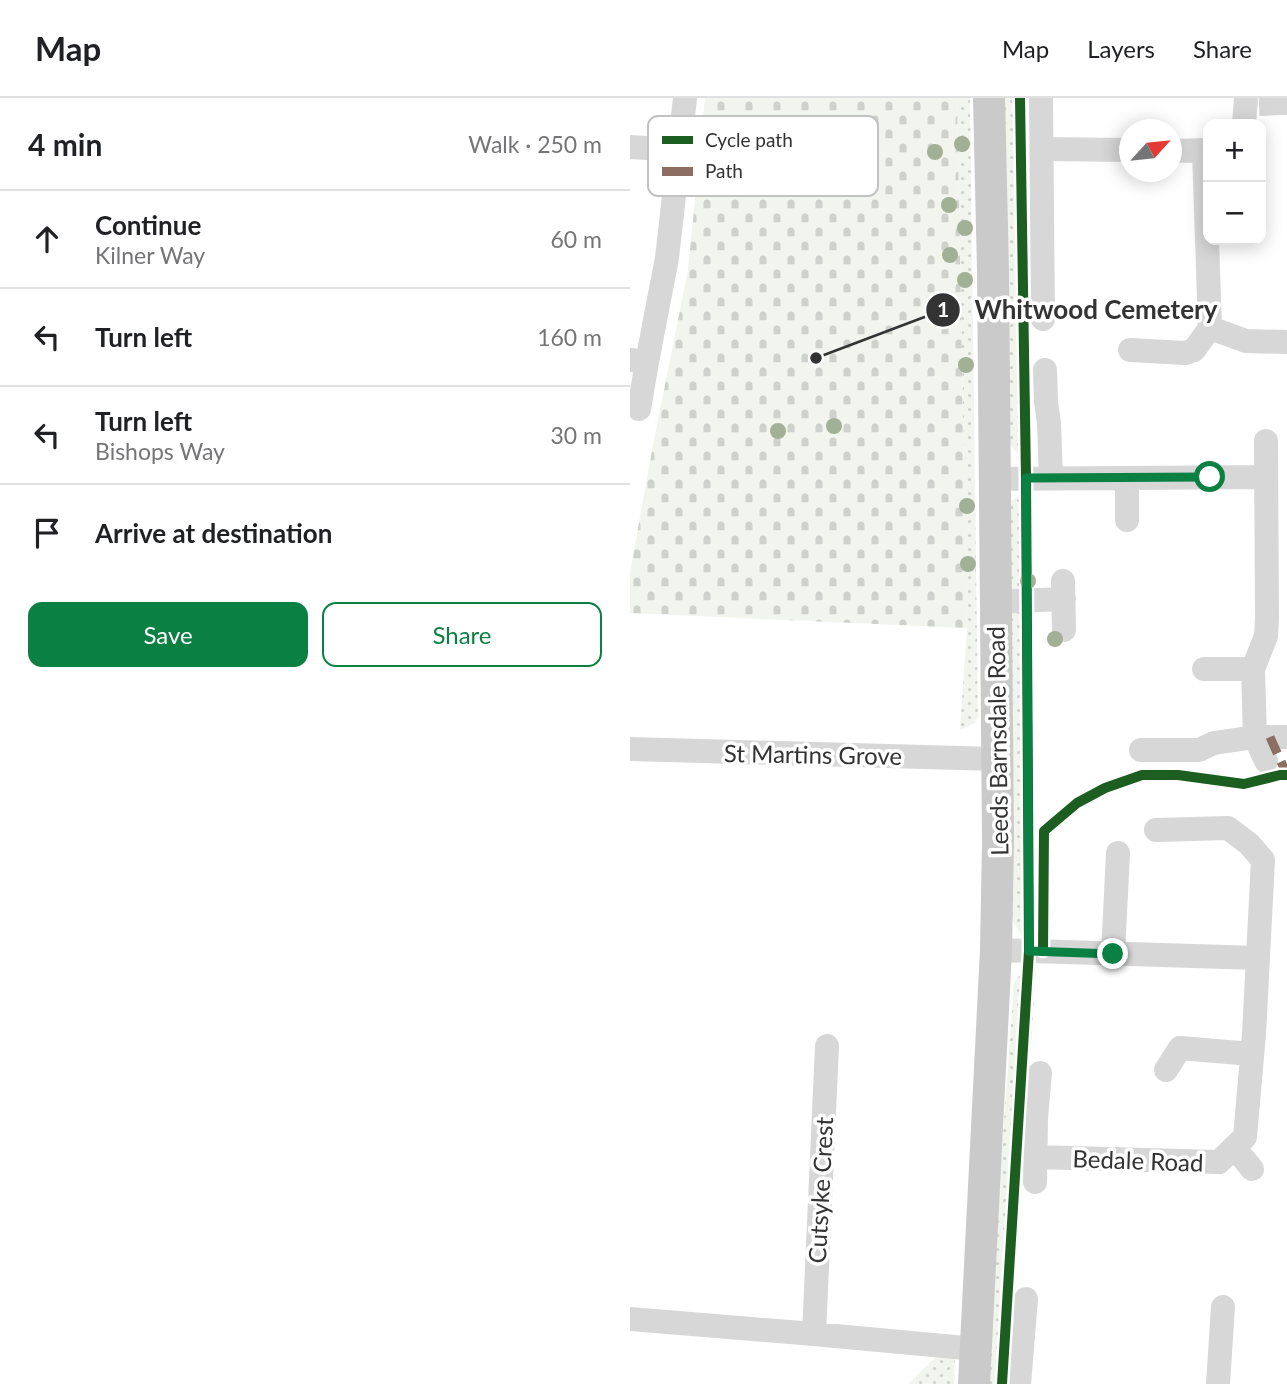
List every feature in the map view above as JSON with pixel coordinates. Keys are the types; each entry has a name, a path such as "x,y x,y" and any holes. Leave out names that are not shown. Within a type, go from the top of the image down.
{"main road":[{"name":"Leeds Barnsdale Road","path":"974,1384 996,950 998,842 989,98"}],"street":[{"path":"682,116 684,98"},
{"path":"1041,107 1043,319"},
{"path":"630,146 648,147"},
{"path":"1042,149 1119,150"},
{"path":"1182,151 1203,150"},
{"path":"1130,350 1185,353 1194,350 1210,328 1207,182"},
{"path":"639,409 639,361 665,268 674,196"},
{"path":"1210,328 1246,341 1287,342"},
{"path":"1045,370 1051,478"},
{"path":"1266,441 1266,636 1253,669 1255,737 1266,761"},
{"path":"995,479 1265,477"},
{"path":"1127,520 1128,478"},
{"path":"995,602 1063,590 1064,630"},
{"path":"1204,668 1253,669"},
{"path":"1141,750 1199,750 1214,743 1255,737 1287,737"},
{"name":"St Martins Grove","path":"630,749 996,759"},
{"name":"Bedale Road","path":"1040,1073 1035,1169 1219,1162 1245,1137 1263,860 1249,844 1228,828 1156,830"},
{"path":"1113,954 1118,853"},
{"path":"996,950 1258,958"},
{"name":"Cutsyke Crest","path":"814,1334 827,1046"},
{"path":"1166,1070 1180,1048 1252,1054"},
{"name":"Bedale Road","path":"1234,1147 1252,1169"},
{"path":"1019,1384 1026,1299"},
{"path":"1218,1384 1223,1307"},
{"path":"630,1319 976,1349"}],"green space":[{"path":"705,98 957,98 967,628 630,613 630,572 688,270 695,196 878,196 878,116 703,116"},
{"path":"957,98 970,98 978,717 975,723 960,730 967,628"},
{"path":"1001,98 1020,98 1026,463 1011,446 1008,438"},
{"path":"1026,490 1029,940 1022,936 1012,920 1009,503"},
{"path":"1036,969 1009,1384 985,1384 1014,983 1022,972"},
{"path":"940,1353 955,1359 954,1384 908,1384"}],"tunnel":[{"path":"1259,104 1283,103"}],"marked path":[{"path":"1270,737 1287,775"}],"cycle path":[{"path":"1002,1384 1029,951 1020,98"},
{"path":"1043,951 1044,831 1077,803 1105,788 1142,775 1178,775 1244,784 1287,775"}],"place":[{"name":"Whitwood Cemetery","path":"816,358"}],"route":[{"path":"1113,954 1029,951 1026,478 1210,477"}]}
